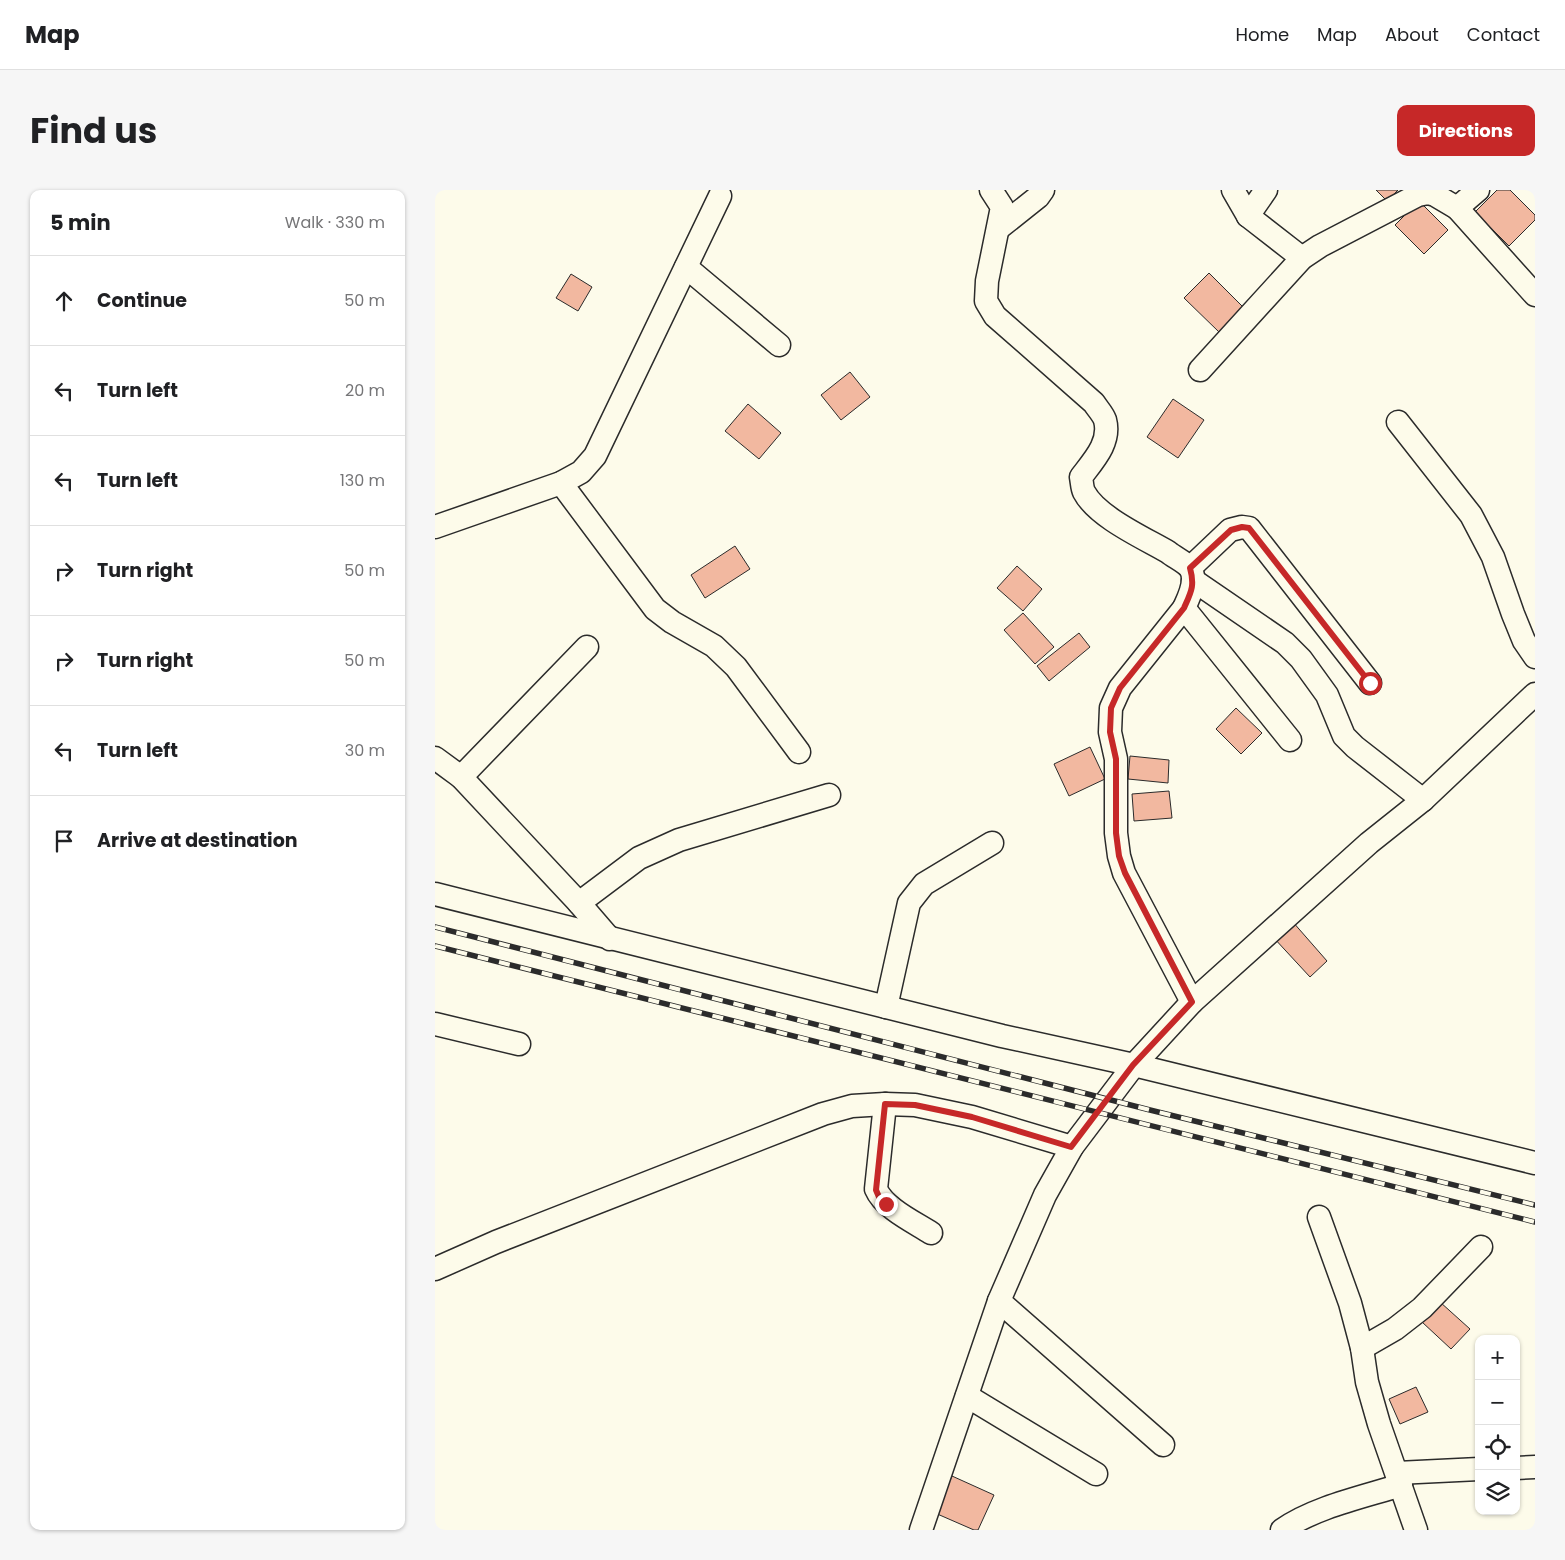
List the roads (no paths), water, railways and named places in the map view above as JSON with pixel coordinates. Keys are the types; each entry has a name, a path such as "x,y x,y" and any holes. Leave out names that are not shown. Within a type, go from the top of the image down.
{"street":[{"path":"991,190 1002,207 987,281 986,301 995,316 1094,403 1105,419 1106,437 1099,454 1081,477 1083,491 1094,505 1107,516 1176,558 1192,574 1285,643 1301,658 1327,695 1344,736 1355,747 1423,800"},
{"path":"999,228 1038,197 1043,190"},
{"path":"1233,190 1247,216 1302,258"},
{"path":"1247,216 1267,190"},
{"path":"1457,208 1478,190"},
{"path":"1200,370 1302,258 1320,246 1418,195 1428,193 1435,195 1457,208 1535,295"},
{"path":"435,527 561,483 581,472 595,456 720,196"},
{"path":"685,267 779,344"},
{"path":"1397,422 1471,515 1493,557 1524,641 1535,657"},
{"path":"561,483 655,609 672,622 714,646 736,667 799,752"},
{"path":"1192,1002 1125,873 1119,856 1116,833 1116,759 1110,732 1111,708 1120,688 1184,608 1191,593 1192,574 1231,530 1242,527 1249,528 1370,683"},
{"path":"1184,608 1290,740"},
{"path":"461,777 587,647"},
{"path":"921,1530 999,1301 1045,1195 1071,1147 1133,1065 1192,1002 1369,843 1423,800 1535,694"},
{"path":"435,758 461,777 579,902 610,939"},
{"path":"579,902 639,858 662,846 829,795"},
{"path":"886,1007 909,903 924,884 992,842"},
{"path":"435,894 1002,1036 1133,1065 1535,1163"},
{"path":"435,1024 519,1044"},
{"path":"885,1104 876,1190 879,1197 886,1204 931,1233"},
{"path":"435,1269 496,1242 823,1114 852,1106 915,1105 972,1117 1071,1147"},
{"path":"1319,1217 1350,1303 1362,1348 1367,1382 1379,1424 1415,1530"},
{"path":"1362,1348 1395,1329 1422,1308 1481,1247"},
{"path":"999,1301 1163,1445"},
{"path":"967,1396 1096,1474"},
{"path":"1520,1468 1535,1467"},
{"path":"1282,1530 1293,1522 1399,1479 1475,1470"}],"railway":[{"path":"435,927 1150,1110 1535,1205"},
{"path":"435,946 1535,1222"}]}
